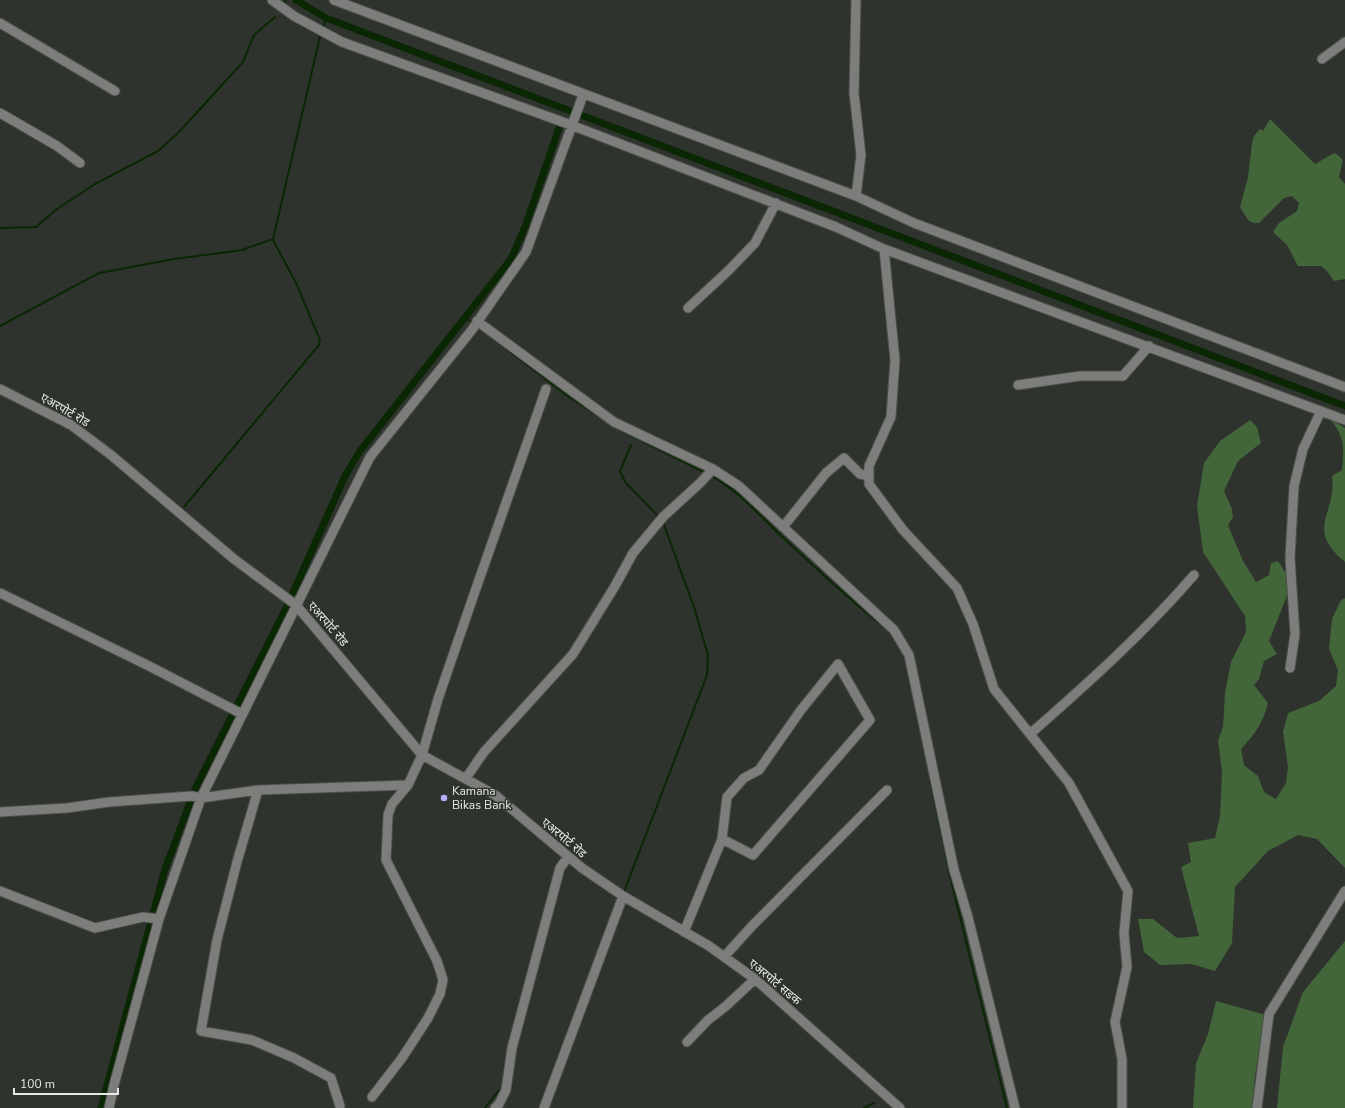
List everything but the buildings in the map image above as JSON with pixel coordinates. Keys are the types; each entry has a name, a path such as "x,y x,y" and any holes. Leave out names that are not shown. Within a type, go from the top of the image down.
{"street":[{"path":"272,0 294,16 342,42 571,125 836,227 884,249 1149,346 1345,420"},
{"path":"334,0 582,98 856,196 914,222 1345,387"},
{"path":"856,0 854,93 861,155 856,196"},
{"path":"0,23 115,91"},
{"path":"1322,59 1345,42"},
{"path":"109,1108 158,919 196,797 237,712 296,605 370,456 475,325 526,252 582,98"},
{"path":"0,113 57,146 80,163"},
{"path":"688,308 755,243 776,204"},
{"path":"884,249 894,360 891,417 869,466 869,484 903,530 956,588 973,624 994,689 1069,782 1128,891 1124,933 1127,967 1115,1022 1122,1060 1122,1108"},
{"path":"475,325 614,422 712,468 739,486 894,630 909,655 954,870 968,917 1015,1108"},
{"path":"1018,385 1080,376 1123,376 1149,346"},
{"path":"372,1097 402,1058 428,1018 440,994 443,980 437,961 386,860 388,815 392,804 408,785 422,755 448,671 546,389"},
{"name":"एअरपोर्ट रोड","path":"0,390 71,425 111,454 234,559 296,605 422,755 495,795 568,857 621,895"},
{"path":"1290,668 1295,634 1290,558 1294,486 1303,449 1321,411"},
{"path":"783,527 826,473 844,458 860,474 869,476"},
{"path":"466,778 484,752 573,654 615,586 633,553 663,517 706,476 712,468"},
{"path":"1030,734 1094,679 1171,602 1194,576"},
{"path":"0,593 150,666 237,712"},
{"path":"684,932 722,839 727,797 744,778 759,770 801,710 838,664 870,720 753,855 722,839"},
{"path":"0,812 67,808 109,802 196,797 258,790 408,785"},
{"path":"258,790 237,862 217,940 201,1030 252,1040 294,1058 331,1078 340,1106"},
{"path":"724,957 752,926 887,790"},
{"path":"495,1108 499,1104 506,1090 512,1048 519,1020 560,868 568,857"},
{"path":"0,891 95,928 143,917 158,919"},
{"path":"1257,1108 1269,1014 1345,891"},
{"path":"544,1108 621,895"},
{"name":"एअरपोर्ट सडक","path":"621,895 724,957 755,979 893,1106"},
{"path":"687,1042 708,1020 726,1006 755,979"}],"green space":[{"path":"1270,119 1315,164 1334,153 1343,160 1339,177 1345,184 1345,279 1334,281 1327,271 1321,266 1298,266 1287,245 1273,232 1279,223 1297,211 1299,203 1292,196 1284,198 1259,223 1253,223 1248,220 1240,207 1248,177 1254,136 1260,129 1263,131"},
{"path":"1330,419 1345,428 1345,562 1333,550 1326,540 1324,530 1332,489 1332,476 1342,470 1343,455 1341,437"},
{"path":"1250,420 1257,427 1261,443 1238,461 1224,491 1232,509 1233,517 1228,525 1243,561 1256,582 1269,575 1271,563 1278,561 1292,583 1269,641 1277,654 1264,661 1259,679 1254,685 1268,703 1264,717 1258,728 1241,749 1244,765 1258,776 1264,792 1276,799 1286,783 1288,767 1283,732 1288,713 1319,701 1336,686 1338,670 1329,649 1332,619 1341,600 1345,598 1345,868 1317,839 1298,835 1268,851 1235,887 1232,943 1215,971 1191,964 1160,965 1144,952 1138,919 1153,919 1177,938 1199,936 1181,867 1191,862 1188,843 1215,838 1220,816 1222,773 1218,740 1223,727 1225,693 1231,662 1246,632 1245,616 1203,552 1197,506 1204,463 1220,441"},
{"path":"1345,941 1345,1108 1277,1108 1283,1047 1303,992"},
{"path":"1216,1001 1266,1015 1255,1076 1252,1108 1193,1108 1196,1063 1208,1034"}],"waterway":[{"path":"284,4 286,0"},
{"path":"296,0 326,18 1345,406"},
{"path":"0,228 36,227 57,209 95,184 158,151 178,133 243,62 254,35 275,17"},
{"path":"323,28 326,18"},
{"path":"0,326 99,273 174,259 242,250 273,239 320,37"},
{"path":"292,595 345,476 360,451 511,259 525,227 560,125"},
{"path":"184,507 319,345 320,340 296,283 273,240"},
{"path":"466,318 473,323"},
{"path":"500,344 569,397 613,426"},
{"path":"622,431 706,473"},
{"path":"631,445 620,471 625,482 659,517"},
{"path":"710,475 738,494 833,584 889,631"},
{"path":"624,892 707,675 708,655 694,607 663,522"},
{"path":"101,1108 165,869 195,789 287,606"},
{"path":"930,779 951,880 1007,1108"},
{"path":"485,1108 499,1090"},
{"path":"864,1108 874,1103"}],"place":[{"name":"Kamana Bikas Bank","path":"444,798"}]}
